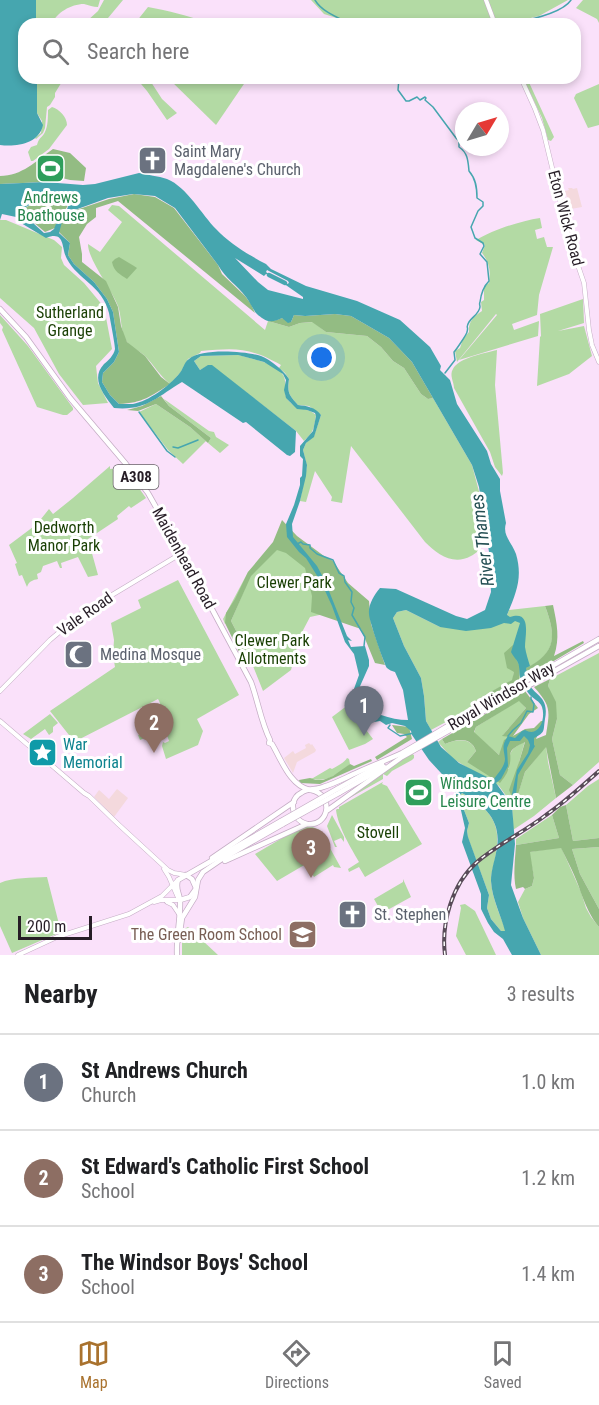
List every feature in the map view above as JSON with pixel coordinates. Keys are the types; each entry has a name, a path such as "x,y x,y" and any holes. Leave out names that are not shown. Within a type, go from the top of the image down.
{"main road":[{"path":"486,0 493,18"},
{"name":"Eton Wick Road","path":"524,84 545,137 570,242 584,283 589,330 599,362"},
{"name":"Maidenhead Road","path":"0,309 27,337 70,398 136,476 153,500 251,682 263,724 271,742 298,785 311,790"},
{"name":"Vale Road","path":"0,691 50,639 82,614 182,553"},
{"name":"Royal Windsor Way","path":"196,888 201,875 209,867 519,688 599,639"},
{"name":"Royal Windsor Way","path":"541,675 599,646"},
{"path":"0,721 89,796 170,872 186,875 192,879 196,888 195,897 184,912 178,955"},
{"path":"197,868 294,800 301,792 323,787 402,754"},
{"path":"209,867 307,824 319,821 331,806 394,764 402,754"},
{"name":"Maidenhead Road","path":"291,776 295,789 294,800"},
{"name":"A308","path":"311,790 320,793 325,798 326,812"},
{"name":"A308","path":"294,800 293,807 296,816 307,824"},
{"name":"Royal Windsor Way","path":"178,880 282,823"},
{"path":"158,862 167,872 178,899 190,905"},
{"path":"18,955 57,937 129,914 165,893 171,883 178,880"},
{"path":"178,880 176,885 179,907 178,955"},
{"path":"150,903 189,897 196,888"},
{"path":"163,900 173,905 179,914"}],"shaded area":[{"path":"568,188 577,188 582,207 571,209 565,191 569,190"},
{"path":"309,743 316,750 315,752 297,762 293,773 284,758 293,751 295,754 306,748 305,745"},
{"path":"117,789 128,798 114,817 94,797 99,790 109,799"}],"green space":[{"path":"36,0 100,0 98,7 84,4 69,7 56,18 36,18"},
{"path":"104,0 123,0 108,18 90,18 98,11"},
{"path":"311,0 568,0 531,18 337,18 324,14"},
{"path":"583,0 599,0 599,23 597,19 576,8"},
{"path":"148,7 192,18 139,18"},
{"path":"37,84 61,84 55,97 47,107 43,133 36,139 41,133 42,121 37,113"},
{"path":"141,84 152,84 162,99 177,113 167,120"},
{"path":"174,84 244,84 216,125"},
{"path":"526,84 530,84 554,137 551,141 548,140 542,118"},
{"path":"599,84 599,125 588,128 574,98 576,94"},
{"path":"52,107 62,114 67,125 49,149 31,161 28,152 31,147 37,145 45,132 48,110"},
{"path":"53,149 70,153 86,168 84,181 58,177 58,162 42,162 45,182 0,184 0,176 22,171"},
{"path":"134,194 155,197 174,208 218,265 222,274 245,296 255,313 118,201 96,208 96,217 87,224 79,237 82,262 106,281 118,307 121,326 127,342 145,356 161,377 170,384 141,400 119,404 102,382 103,373 114,362 119,352 113,312 107,299 68,255 70,243 55,228 45,232 33,222 26,221 23,209 41,199 69,204 65,210 70,212 109,199"},
{"path":"112,205 119,206 265,330 268,321 289,327 313,322 326,332 367,336 393,361 404,368 421,394 428,399 433,398 472,465 481,499 471,500 481,542 477,552 464,559 452,559 440,554 425,542 351,446 342,503 331,501 332,497 315,471 306,502 300,501 307,466 303,450 306,443 314,436 321,415 309,406 298,405 289,394 289,379 279,368 281,365 242,350 201,351 188,359 181,372 170,384 166,381 145,356 127,342 123,334 118,306 89,251 88,244 100,252 122,222 108,210"},
{"path":"540,218 542,228 535,230 537,239 544,237 547,247 553,247 539,295 537,315 512,324 514,330 539,321 538,336 459,360 496,314 457,362 455,351 460,348 469,332 472,320 482,311 484,286 489,283 489,266 482,253 485,245 476,240 507,226"},
{"name":"Sutherland Grange","path":"0,220 6,220 54,240 62,247 61,258 64,265 84,283 104,307 112,349 96,366 98,383 108,403 83,405 59,374 34,328 0,298"},
{"path":"119,257 137,268 127,279 114,268 112,262"},
{"path":"583,299 584,323 558,331 584,326 592,356 569,374 537,386 541,336 540,314"},
{"path":"0,315 28,346 73,408 67,415 37,407 2,330"},
{"path":"294,315 351,316 389,338 412,362 433,398 428,399 421,394 404,368 393,361 367,336 326,332 312,322 289,327 268,321 282,318 291,322"},
{"path":"497,350 495,385 502,476 495,467 490,452 454,388 452,376 453,369 460,362 472,356"},
{"path":"238,355 266,363 279,371 285,381 286,398 295,406 316,415 313,430 304,441 296,431 212,366 200,370 194,361 201,356"},
{"path":"161,396 169,406 211,438 208,443 190,427 156,404 138,411 127,410 142,406"},
{"path":"164,399 209,431 214,432 216,437 229,445 220,453 208,443 211,438 169,406"},
{"path":"156,404 206,441 183,464 168,450 139,412"},
{"name":"Dedworth Manor Park","path":"110,466 110,469 124,467 146,498 131,508 129,506 117,516 118,519 88,539 98,575 88,577 78,557 61,563 62,568 57,561 43,566 41,572 37,574 38,579 31,581 27,587 22,575 19,576 15,564 17,563 9,545 37,524 49,509 53,514"},
{"path":"282,520 297,536 333,561 348,583 369,601 371,624 385,665 375,663 361,629 311,612 312,596 305,568 286,553 277,550 251,576 231,621 248,654 242,658 225,623 226,613 248,572 273,542"},
{"path":"283,540 317,560 324,614 310,617 300,636 291,670 263,691 249,656 231,621 246,586 225,624 223,619 248,572"},
{"path":"178,580 239,695 197,719 203,731 198,745 166,759 162,746 163,742 169,741 167,735 161,737 159,732 140,740 138,735 143,733 142,730 152,728 158,723 154,722 155,719 152,715 149,716 145,708 153,704 154,708 151,709 153,713 155,712 159,720 163,718 158,699 72,743 69,735 50,711 115,667 111,623 141,608 138,600"},
{"path":"553,605 557,625 554,656 583,641 584,643 527,677 526,668 544,656 549,649 552,634 545,606"},
{"path":"545,606 551,626 551,642 544,656 527,668 527,677 519,680 520,667 514,672 513,680 471,703 472,708 431,730 426,721 421,678 404,646 393,618 397,612 406,610 440,627 504,623 509,610"},
{"path":"513,645 520,667 519,680 472,708 471,703 512,680 514,672 507,668 504,653"},
{"path":"599,653 599,762 573,785 560,775 552,739 557,719 548,686 550,679"},
{"path":"550,679 548,686 556,702 557,719 552,739 560,775 573,785 556,798 546,747 525,772 515,804 509,790 525,742 511,751 510,764 500,783 467,762 476,751 471,743 458,740 445,744 442,739 525,691 538,708 529,714 513,736 525,729 534,728 541,721 543,721 536,739 546,735 548,709 544,699 534,687","holes":["519,701 526,708 502,736 510,737 504,740 499,755 474,732 476,727"]},
{"path":"519,700 526,708 503,735 512,737 499,755 474,733 476,727"},
{"path":"348,705 358,711 360,722 373,739 349,750 332,717"},
{"path":"50,714 58,723 49,735 45,729 31,739 23,734"},
{"path":"392,725 409,727 412,739 377,760 375,757 407,737 397,733"},
{"path":"442,739 445,744 459,740 471,743 476,751 467,762 509,769 511,752 525,741 519,762 515,803 525,772 546,746 556,798 513,830 512,804 499,786 452,758 438,742"},
{"path":"412,754 414,758 412,760 387,776 383,774 383,779 346,800 405,757"},
{"path":"347,758 350,764 336,774 321,780 310,778 332,769"},
{"path":"371,759 372,761 320,784 300,783 299,780 310,778 323,780 350,764 354,766"},
{"path":"599,779 599,838 573,841 566,805"},
{"name":"Stovell","path":"383,782 382,784 387,786 422,844 365,877 359,867 349,872 348,869 359,862 342,830 336,810"},
{"path":"462,793 486,810 495,824 497,842 491,881 506,931 501,931 491,919 487,908 489,895 468,838 469,823 459,797"},
{"path":"566,805 573,841 599,838 599,847 572,849 580,874 599,909 599,927 588,911 561,848 530,852 534,878 532,886 516,889 514,873 516,845 559,838 552,815 560,807"},
{"path":"332,815 344,837 344,842 341,838 334,841 337,847 335,847 327,826"},
{"path":"552,815 559,838 516,845 516,839"},
{"path":"310,826 320,830 341,868 333,865 314,877 306,864 277,881 255,854 301,827"},
{"path":"561,847 586,908 599,927 599,955 541,955 523,918 518,902 525,889 532,886 534,878 529,852"},
{"path":"599,847 599,909 580,874 572,849"},
{"path":"47,877 61,932 12,953 0,926 0,883 17,879"},
{"path":"403,879 411,897 382,913 374,899 403,882"},
{"path":"465,904 475,911 496,955 466,955 456,936 460,905"},
{"path":"188,927 218,955 182,955 182,930"}],"water":[{"path":"0,0 36,0 36,18 18,18 18,84 37,84 37,113 43,125 37,136 26,143 0,145"},
{"path":"139,173 167,179 188,195 221,234 271,269 306,286 357,301 400,320 430,347 441,366 440,370 450,380 457,404 487,451 491,464 500,479 506,523 505,532 516,554 519,571 516,592 507,615 522,617 524,620 526,625 525,647 530,666 526,668 527,678 532,689 545,704 543,731 534,738 535,746 518,775 516,795 512,806 515,844 511,885 523,918 541,955 512,955 503,939 488,923 481,909 481,894 462,842 465,828 453,786 429,760 411,731 405,726 374,722 373,718 357,707 351,697 359,675 354,654 345,642 321,582 306,558 287,537 286,524 302,476 303,459 300,456 300,446 313,431 315,413 297,409 286,398 284,390 286,380 283,374 264,362 238,355 201,356 194,361 200,370 212,365 296,431 295,452 290,456 246,422 243,423 182,382 151,402 135,407 114,408 98,381 100,370 115,349 106,304 96,289 77,272 67,259 60,238 52,236 46,238 19,223 16,217 2,214 0,220 0,184 45,182 95,184","holes":["133,194 155,196 175,208 224,274 263,319 272,321 282,318 288,323 294,315 351,316 389,338 412,362 472,465 479,487 489,552 491,592 485,610 467,619 396,589 380,588 372,600 369,614 377,643 387,668 395,672 403,690 408,720 381,715 358,700 357,693 369,666 365,646 351,647 348,640 352,641 347,636 325,581 317,566 293,537 292,524 306,476 307,465 303,450 306,443 314,437 321,415 308,406 298,405 289,394 289,379 273,363 261,356 234,352 203,353 195,356 187,360 175,379 146,400 133,404 119,404 102,382 103,373 114,362 119,352 113,312 107,299 94,282 74,264 68,255 70,243 59,233 62,222 66,221 72,211 108,198","41,199 63,201 69,204 54,229 44,233 33,223 29,224 22,209","235,258 264,276 266,274 272,277 266,272 267,270 288,281 287,284 280,281 303,299 268,290 258,282","406,610 440,627 466,631 491,628 504,623 511,624 515,621 520,623 511,652 519,665 522,684 541,705 543,717 538,729 530,732 522,731 515,738 508,736 504,745 504,765 493,780 459,763 441,747 426,721 421,678 404,646 393,618 397,612","524,736 530,745 528,753 517,770 509,801 496,783 508,766 507,748 510,741 520,741","462,793 486,810 495,824 498,842 491,881 505,931 501,931 491,919 487,908 489,895 468,837 469,823 459,797"]}],"waterway":[{"path":"315,0 326,11 338,18"},
{"path":"536,18 560,9 571,0"},
{"path":"398,84 398,90 406,101 417,97 420,100 425,97 425,100 459,141 459,147 466,155 469,171 475,180 477,198 483,202 471,227 475,238 483,243 480,254 487,262 489,281 482,293 477,314 469,322 467,333 454,352 455,360 445,373"},
{"name":"River Thames","path":"269,275 285,283"},
{"path":"139,412 167,451 175,457"},
{"path":"173,447 178,448 198,440"},
{"path":"297,544 301,542 310,545 310,548 317,554 333,560 339,573 344,576 352,592 351,602 354,608 352,615 365,637 364,646"},
{"path":"508,736 521,723 527,711 533,712 534,704 531,697"},
{"path":"390,725 388,728 400,736 414,733"}],"railway":[{"path":"445,955 445,930 450,905 468,871 485,856 560,805 599,771"}],"place":[{"name":"Saint Mary Magdalene's Church","path":"153,160"},
{"name":"Andrews Boathouse","path":"51,169"},
{"name":"Medina Mosque","path":"79,654"},
{"name":"St Andrews Church","path":"364,736"},
{"name":"War Memorial","path":"42,753"},
{"name":"St Edward's Catholic First School","path":"154,753"},
{"name":"Windsor Leisure Centre","path":"419,792"},
{"name":"The Windsor Boys' School","path":"311,878"},
{"name":"St. Stephen","path":"353,914"},
{"name":"The Green Room School","path":"303,934"}],"park label":[{"name":"Clewer Park","path":"294,582"},
{"name":"Clewer Park Allotments","path":"272,649"}]}
